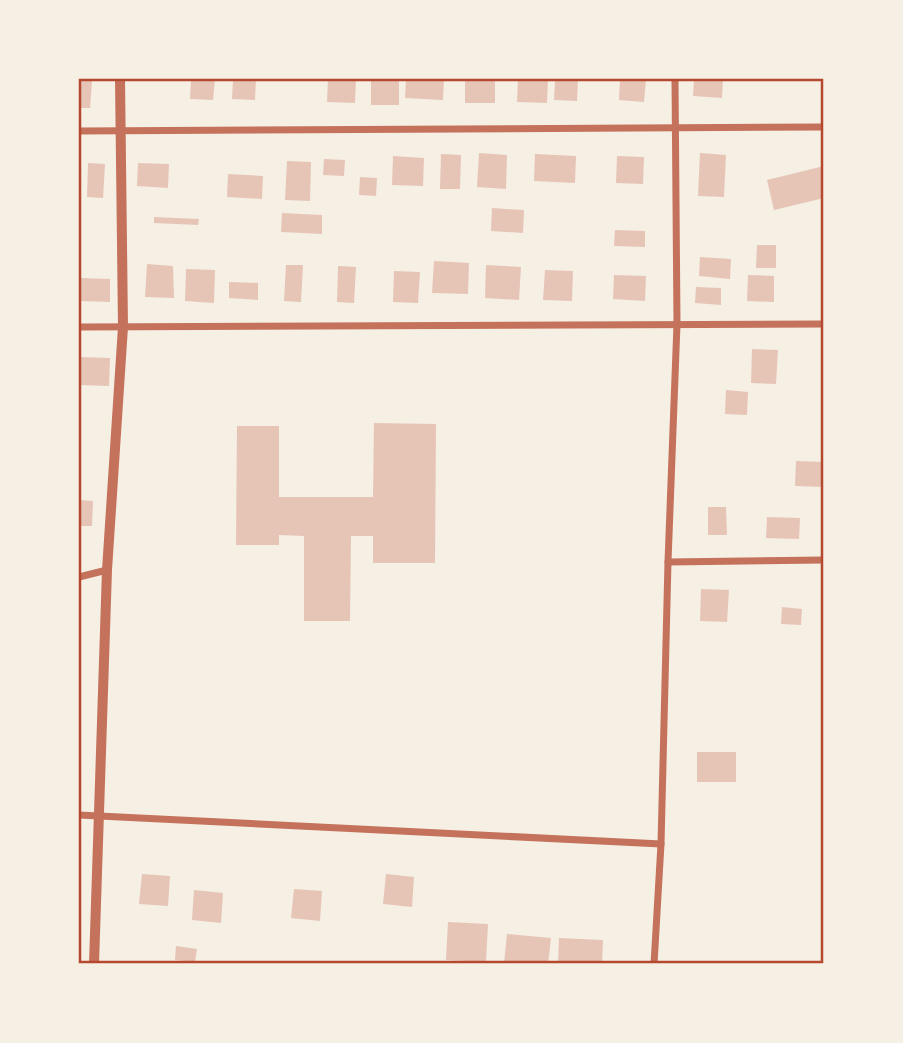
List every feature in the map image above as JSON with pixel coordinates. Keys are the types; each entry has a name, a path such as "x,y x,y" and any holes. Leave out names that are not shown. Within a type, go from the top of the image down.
{"street":[{"path":"94,964 107,570 124,327 120,79"},
{"path":"654,964 661,844 677,324 675,79"},
{"path":"79,131 824,127"},
{"path":"79,327 824,324"},
{"path":"668,562 824,560"},
{"path":"79,577 107,570"},
{"path":"79,815 661,844"}],"building":[{"path":"191,79 215,79 213,100 190,99"},
{"path":"233,79 256,79 255,100 232,99"},
{"path":"328,79 356,79 355,103 327,102"},
{"path":"371,79 399,79 399,105 371,105"},
{"path":"406,79 444,79 443,100 405,98"},
{"path":"465,79 495,79 495,103 465,103"},
{"path":"518,79 548,79 547,103 517,102"},
{"path":"620,79 646,79 644,102 619,100"},
{"path":"694,79 723,79 722,98 693,96"},
{"path":"79,80 92,81 90,108 79,108"},
{"path":"555,80 578,80 577,101 554,100"},
{"path":"479,153 507,155 506,189 477,187"},
{"path":"700,153 726,155 724,197 698,196"},
{"path":"441,154 461,155 460,189 440,189"},
{"path":"535,154 576,156 575,183 534,181"},
{"path":"393,156 424,158 423,186 392,185"},
{"path":"617,156 644,157 643,184 616,183"},
{"path":"324,159 345,160 344,176 323,175"},
{"path":"287,161 311,162 310,201 285,200"},
{"path":"88,163 105,164 103,198 87,197"},
{"path":"138,163 169,164 168,188 137,186"},
{"path":"824,166 824,198 774,210 767,180"},
{"path":"228,174 263,176 262,199 227,197"},
{"path":"360,177 377,178 376,196 359,195"},
{"path":"492,208 524,210 523,233 491,231"},
{"path":"282,213 322,215 322,234 281,232"},
{"path":"154,217 199,219 198,225 154,223"},
{"path":"615,230 645,231 645,247 614,246"},
{"path":"757,245 776,245 776,268 756,268"},
{"path":"700,257 731,259 730,279 699,276"},
{"path":"434,261 469,263 468,294 432,293"},
{"path":"147,264 173,266 174,298 145,297"},
{"path":"286,265 303,265 301,302 284,301"},
{"path":"486,265 521,267 519,300 485,298"},
{"path":"338,266 356,267 354,303 337,302"},
{"path":"186,269 215,270 214,303 185,301"},
{"path":"545,270 573,271 572,301 543,300"},
{"path":"394,271 420,272 418,303 393,302"},
{"path":"614,275 646,276 645,301 613,299"},
{"path":"748,275 774,276 774,302 747,301"},
{"path":"81,278 110,279 110,302 81,301"},
{"path":"229,282 258,283 258,300 229,298"},
{"path":"696,287 721,288 721,305 695,303"},
{"path":"752,349 778,350 776,384 751,383"},
{"path":"80,357 110,358 109,386 79,385"},
{"path":"726,390 748,392 747,415 725,414"},
{"path":"374,423 436,424 435,563 373,563 373,536 351,536 350,621 304,621 304,536 279,535 279,545 236,545 237,426 279,426 279,497 373,497"},
{"path":"796,461 824,462 823,487 795,486"},
{"path":"79,500 93,501 92,526 79,526"},
{"path":"708,507 726,507 727,535 708,535"},
{"path":"767,517 800,518 799,539 766,538"},
{"path":"701,589 729,590 727,622 700,621"},
{"path":"782,607 802,609 801,625 781,624"},
{"path":"697,752 736,752 736,782 697,782"},
{"path":"142,874 170,876 168,906 139,904"},
{"path":"386,874 414,877 412,907 383,904"},
{"path":"294,889 322,891 320,921 291,918"},
{"path":"194,890 223,893 221,923 192,920"},
{"path":"448,922 488,924 486,962 446,960"},
{"path":"507,934 551,938 548,964 504,964"},
{"path":"559,938 603,940 602,964 558,964"},
{"path":"176,946 197,949 195,962 175,960"}]}
